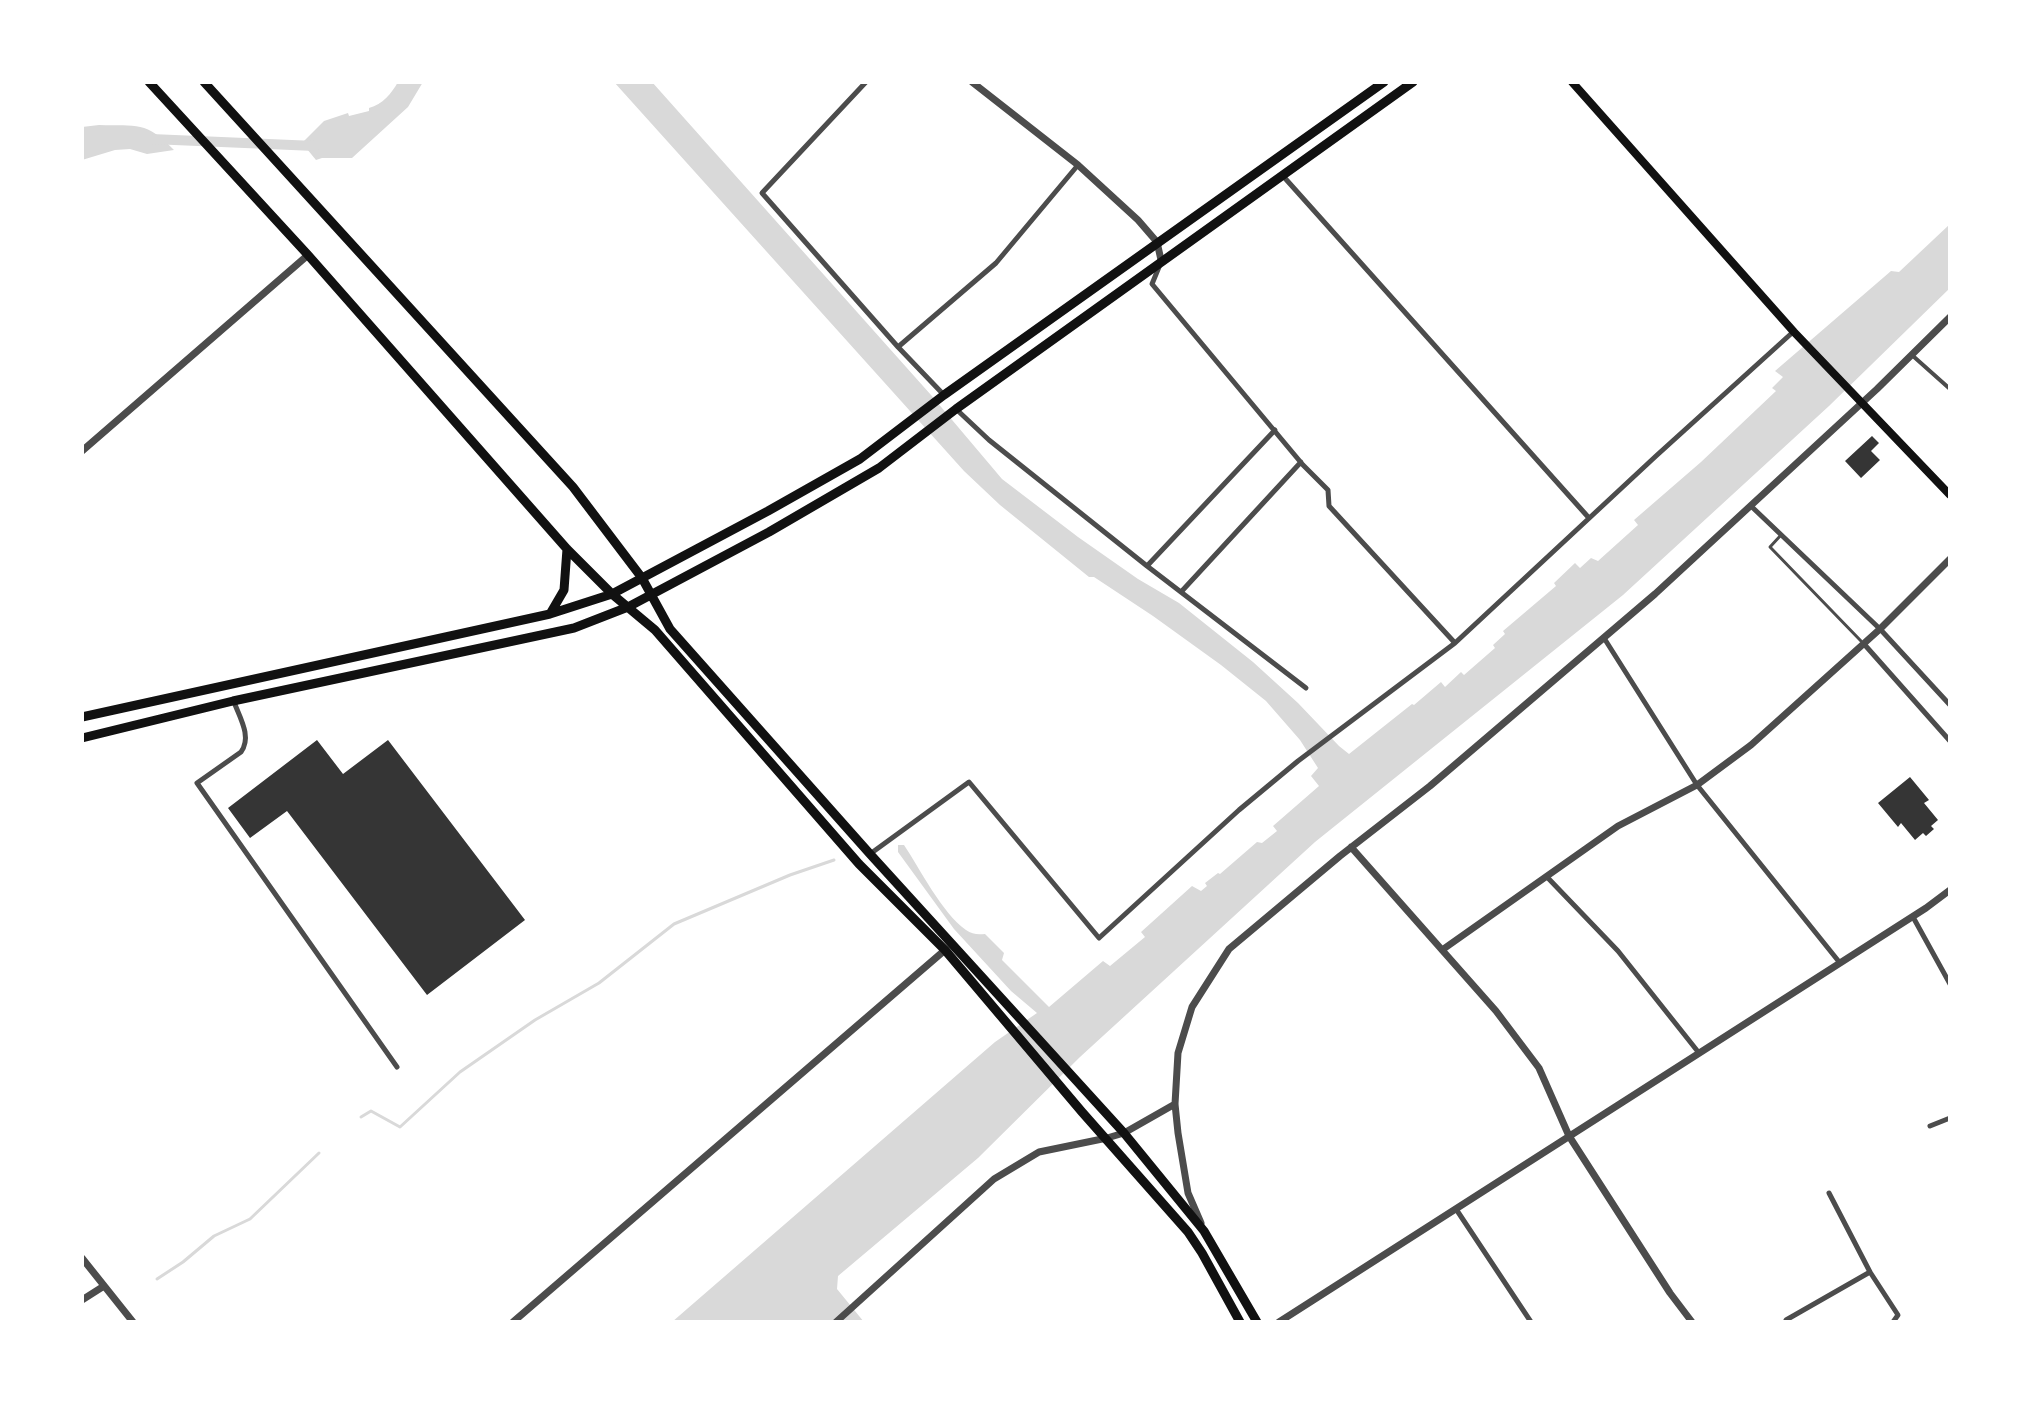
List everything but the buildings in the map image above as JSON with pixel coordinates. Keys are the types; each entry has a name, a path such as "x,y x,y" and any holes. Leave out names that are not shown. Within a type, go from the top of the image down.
{"main road":[{"path":"149,82 308,255 567,549 612,594 655,630 859,864 945,950 1188,1232 1240,1322"},
{"path":"204,82 573,487 642,578 670,629 1124,1133 1204,1231 1257,1322"},
{"path":"82,717 550,614 612,594 860,459 1157,242 1384,82"},
{"path":"82,738 233,701 574,628 651,596 879,468 1161,260 1413,82"},
{"path":"1572,82 1794,332 1950,495"},
{"path":"550,614 564,590 567,549"}],"street":[{"path":"866,82 762,193 941,398"},
{"path":"972,82 1078,165 1138,220 1157,242 1161,260 1152,284 1328,490 1329,506 1455,643"},
{"path":"898,347 996,263 1078,165"},
{"path":"1282,175 1589,518"},
{"path":"82,451 308,255"},
{"path":"1204,1231 1188,1193 1175,1104 1178,1053 1192,1007 1229,949 1430,786 1604,638 1752,507 1950,317"},
{"path":"870,854 969,782 1099,938 1239,810 1298,761 1455,643 1794,332"},
{"path":"1912,355 1950,389"},
{"path":"952,412 1306,688"},
{"path":"1147,566 1275,430"},
{"path":"1181,592 1301,462"},
{"path":"1752,507 1880,629 1950,705"},
{"path":"1442,950 1618,826 1697,785 1751,745 1864,644 1950,559"},
{"path":"1604,638 1697,785 1840,963"},
{"path":"1864,644 1950,741"},
{"path":"233,701 247,737 245,746 197,783 397,1067"},
{"path":"1351,847 1496,1011 1539,1068 1569,1136 1692,1322"},
{"path":"1547,877 1618,951 1699,1053"},
{"path":"1279,1322 1913,917 1950,890"},
{"path":"1913,917 1950,984"},
{"path":"513,1322 945,950"},
{"path":"836,1322 994,1179 1039,1152 1124,1133 1175,1104"},
{"path":"1930,1126 1950,1118"},
{"path":"1829,1193 1870,1272 1898,1315 1893,1322"},
{"path":"1456,1209 1531,1322"},
{"path":"82,1258 133,1322"},
{"path":"1787,1322 1870,1272"},
{"path":"82,1300 104,1286"}],"lane":[{"path":"1781,535 1770,547 1864,644"}],"shaded area":[{"path":"398,82 423,82 408,107 352,158 316,160 302,143 324,121 348,113 349,116 369,111 386,98"},
{"path":"614,82 652,82 1002,479 1078,537 1179,603 1253,662 1349,754 1441,682 1445,687 1461,672 1464,675 1495,648 1493,645 1505,634 1503,631 1556,586 1554,583 1575,563 1580,568 1591,558 1598,561 1638,525 1634,520 1776,391 1772,388 1783,377 1775,371 1891,271 1899,272 1950,224 1950,288 1829,406 1623,595 1315,842 1080,1057 978,1158 838,1276 837,1289 864,1322 672,1322 995,1042 1037,1013 1011,991 954,929 898,852 898,845 904,845 940,902 957,922 970,932 985,934 1004,953 1002,960 1049,1007 1103,961 1110,966 1145,937 1141,932 1192,886 1201,891 1207,886 1205,883 1257,842 1262,843 1277,831 1273,826 1319,786 1311,776 1318,768 1300,740 1266,701 1153,616 1094,577 1089,577 1000,505 964,471"},
{"path":"82,127 140,127 156,134 174,150 147,154 130,149 115,150 82,160"}],"waterway":[{"path":"151,139 315,146"},
{"path":"361,1117 371,1111 400,1127 460,1072 535,1020 599,983 674,924 790,875 834,860"},
{"path":"157,1279 214,1236 250,1219 319,1153"}]}
